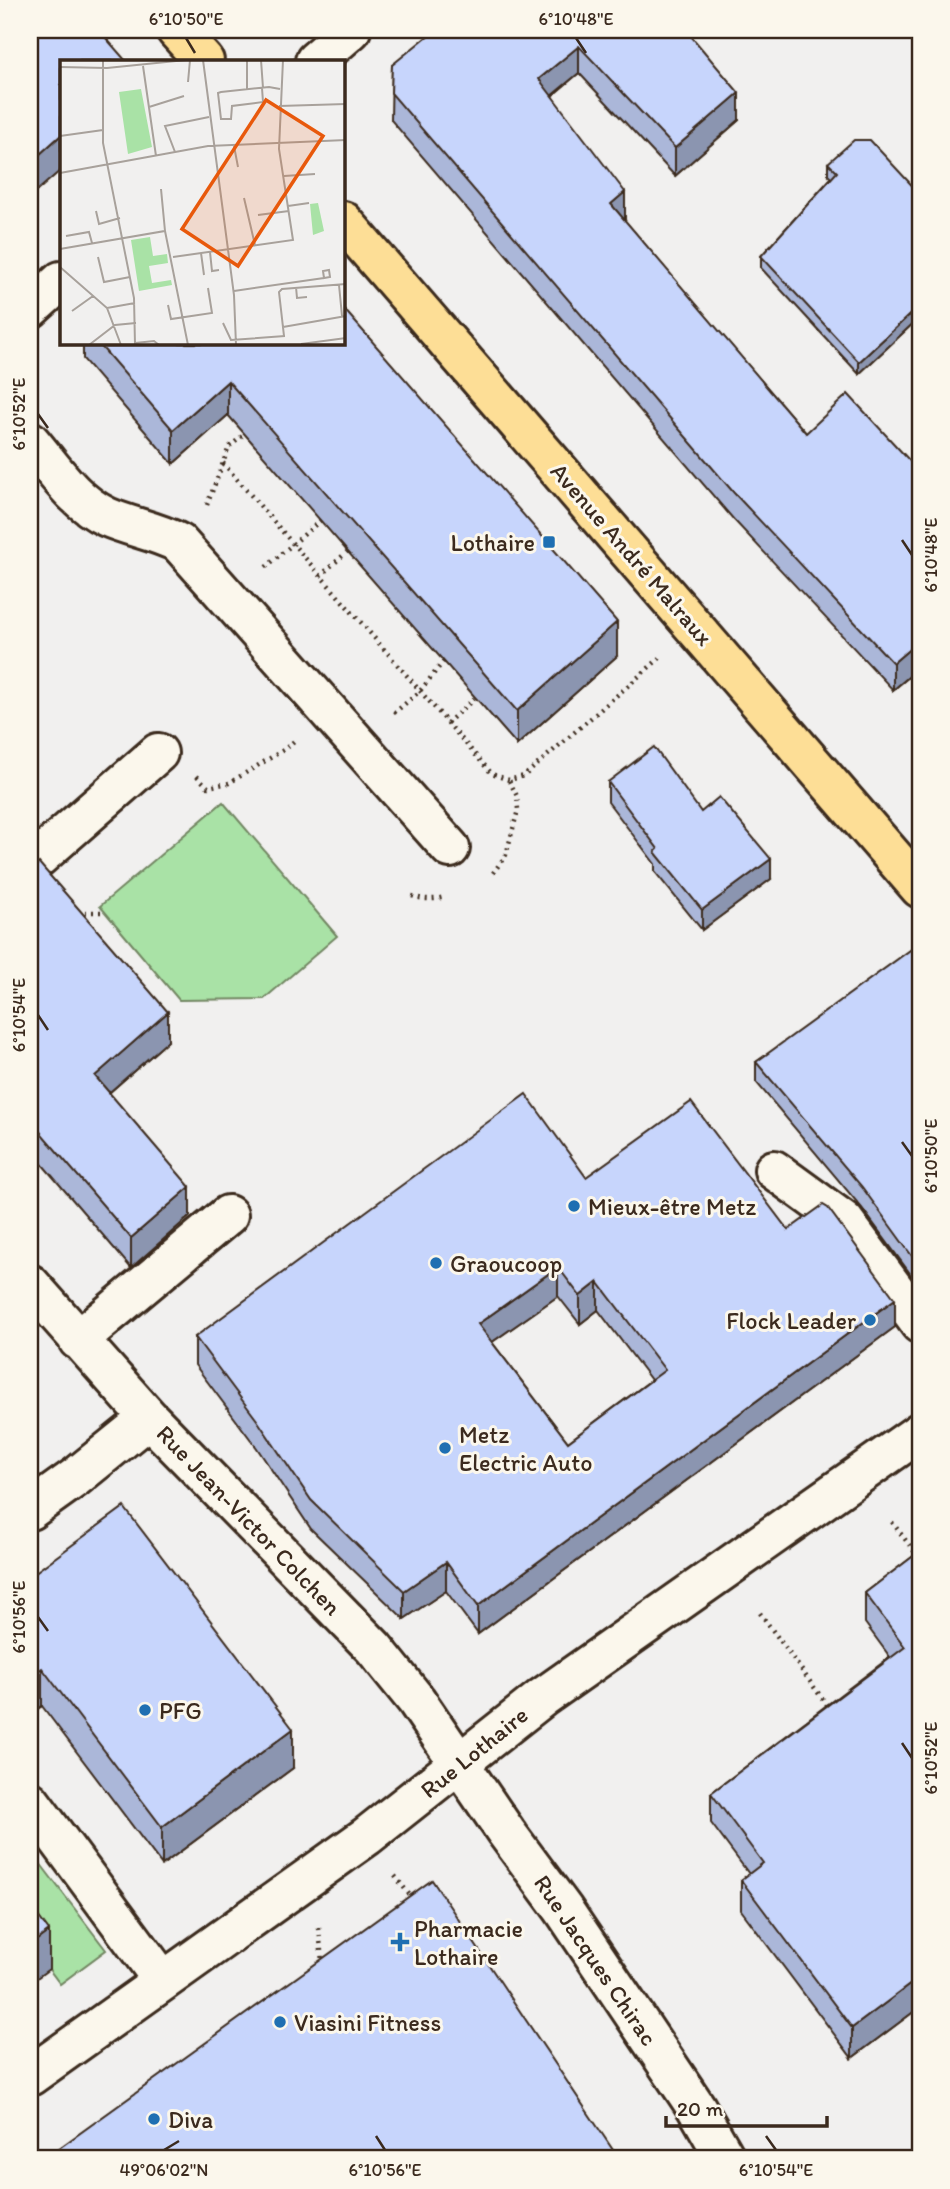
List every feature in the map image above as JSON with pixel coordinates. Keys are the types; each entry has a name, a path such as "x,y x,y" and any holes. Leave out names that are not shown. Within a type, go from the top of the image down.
{"main road":[{"path":"176,30 203,60"},
{"name":"Avenue André Malraux","path":"345,224 920,888"}],"street":[{"path":"316,60 351,30"},
{"path":"30,309 60,282"},
{"path":"30,441 81,502 107,517 179,542 450,848"},
{"path":"30,865 158,753"},
{"path":"774,1170 844,1221 920,1324"},
{"path":"78,1340 228,1215"},
{"name":"Rue Jean-Victor Colchen","path":"30,1284 149,1418 374,1648 416,1700 460,1764"},
{"path":"30,1510 149,1418"},
{"name":"Rue Lothaire","path":"30,2076 367,1836 542,1698 920,1432"},
{"name":"Rue Jacques Chirac","path":"460,1764 563,1909 696,2108 726,2159"},
{"path":"30,1801 163,1981"}],"path":[{"path":"188,552 229,447 245,434"},
{"path":"223,463 492,774 509,780 524,776 695,628"},
{"path":"230,598 321,520"},
{"path":"320,576 348,551"},
{"path":"358,744 420,691 444,661"},
{"path":"447,723 476,697"},
{"path":"158,753 184,766 208,787 229,783 285,749 328,710"},
{"path":"891,1522 920,1559"},
{"path":"760,1613 836,1717"},
{"path":"395,1876 412,1898"}],"green space":[{"path":"223,802 337,936 264,999 179,1000 100,906"},
{"path":"30,1850 106,1950 60,1984 30,1944 30,1910 34,1906 30,1901"}],"building":[{"path":"30,30 99,30 125,60 60,60 60,136 30,163"},
{"path":"435,30 686,30 739,93 675,148 579,46 539,79 625,192 611,204 806,433 848,394 920,472 920,640 893,663 734,493 391,93 392,65"},
{"path":"854,140 870,140 920,194 920,305 859,362 761,256 837,172 828,163"},
{"path":"345,310 617,622 517,711 228,381 173,430 100,345 345,345"},
{"path":"654,747 701,812 719,797 771,859 702,910 655,852 658,849 608,782"},
{"path":"39,863 168,1012 95,1076 190,1187 131,1238 36,1127 30,1133 30,871"},
{"path":"913,948 920,957 920,1267 862,1187 756,1062"},
{"path":"526,1094 586,1177 691,1102 788,1230 823,1205 828,1208 895,1299 478,1606 446,1562 404,1591 311,1500 257,1420 195,1337","holes":["558,1267 580,1296 598,1282 665,1370 568,1442 478,1324"]},
{"path":"124,1507 293,1729 162,1827 42,1668 30,1676 30,1576"},
{"path":"920,1551 920,1977 852,2028 741,1880 763,1863 711,1793 905,1647 865,1593"},
{"path":"432,1880 619,2159 44,2159"},
{"path":"30,1905 49,1931 30,1945"}],"place":[{"name":"Lothaire","path":"549,542"},
{"name":"Mieux-être Metz","path":"574,1206"},
{"name":"Graoucoop","path":"436,1263"},
{"name":"Flock Leader","path":"870,1320"},
{"name":"Metz Electric Auto","path":"445,1448"},
{"name":"PFG","path":"145,1710"},
{"name":"Pharmacie Lothaire","path":"400,1942"},
{"name":"Viasini Fitness","path":"280,2022"},
{"name":"Diva","path":"154,2119"}]}
